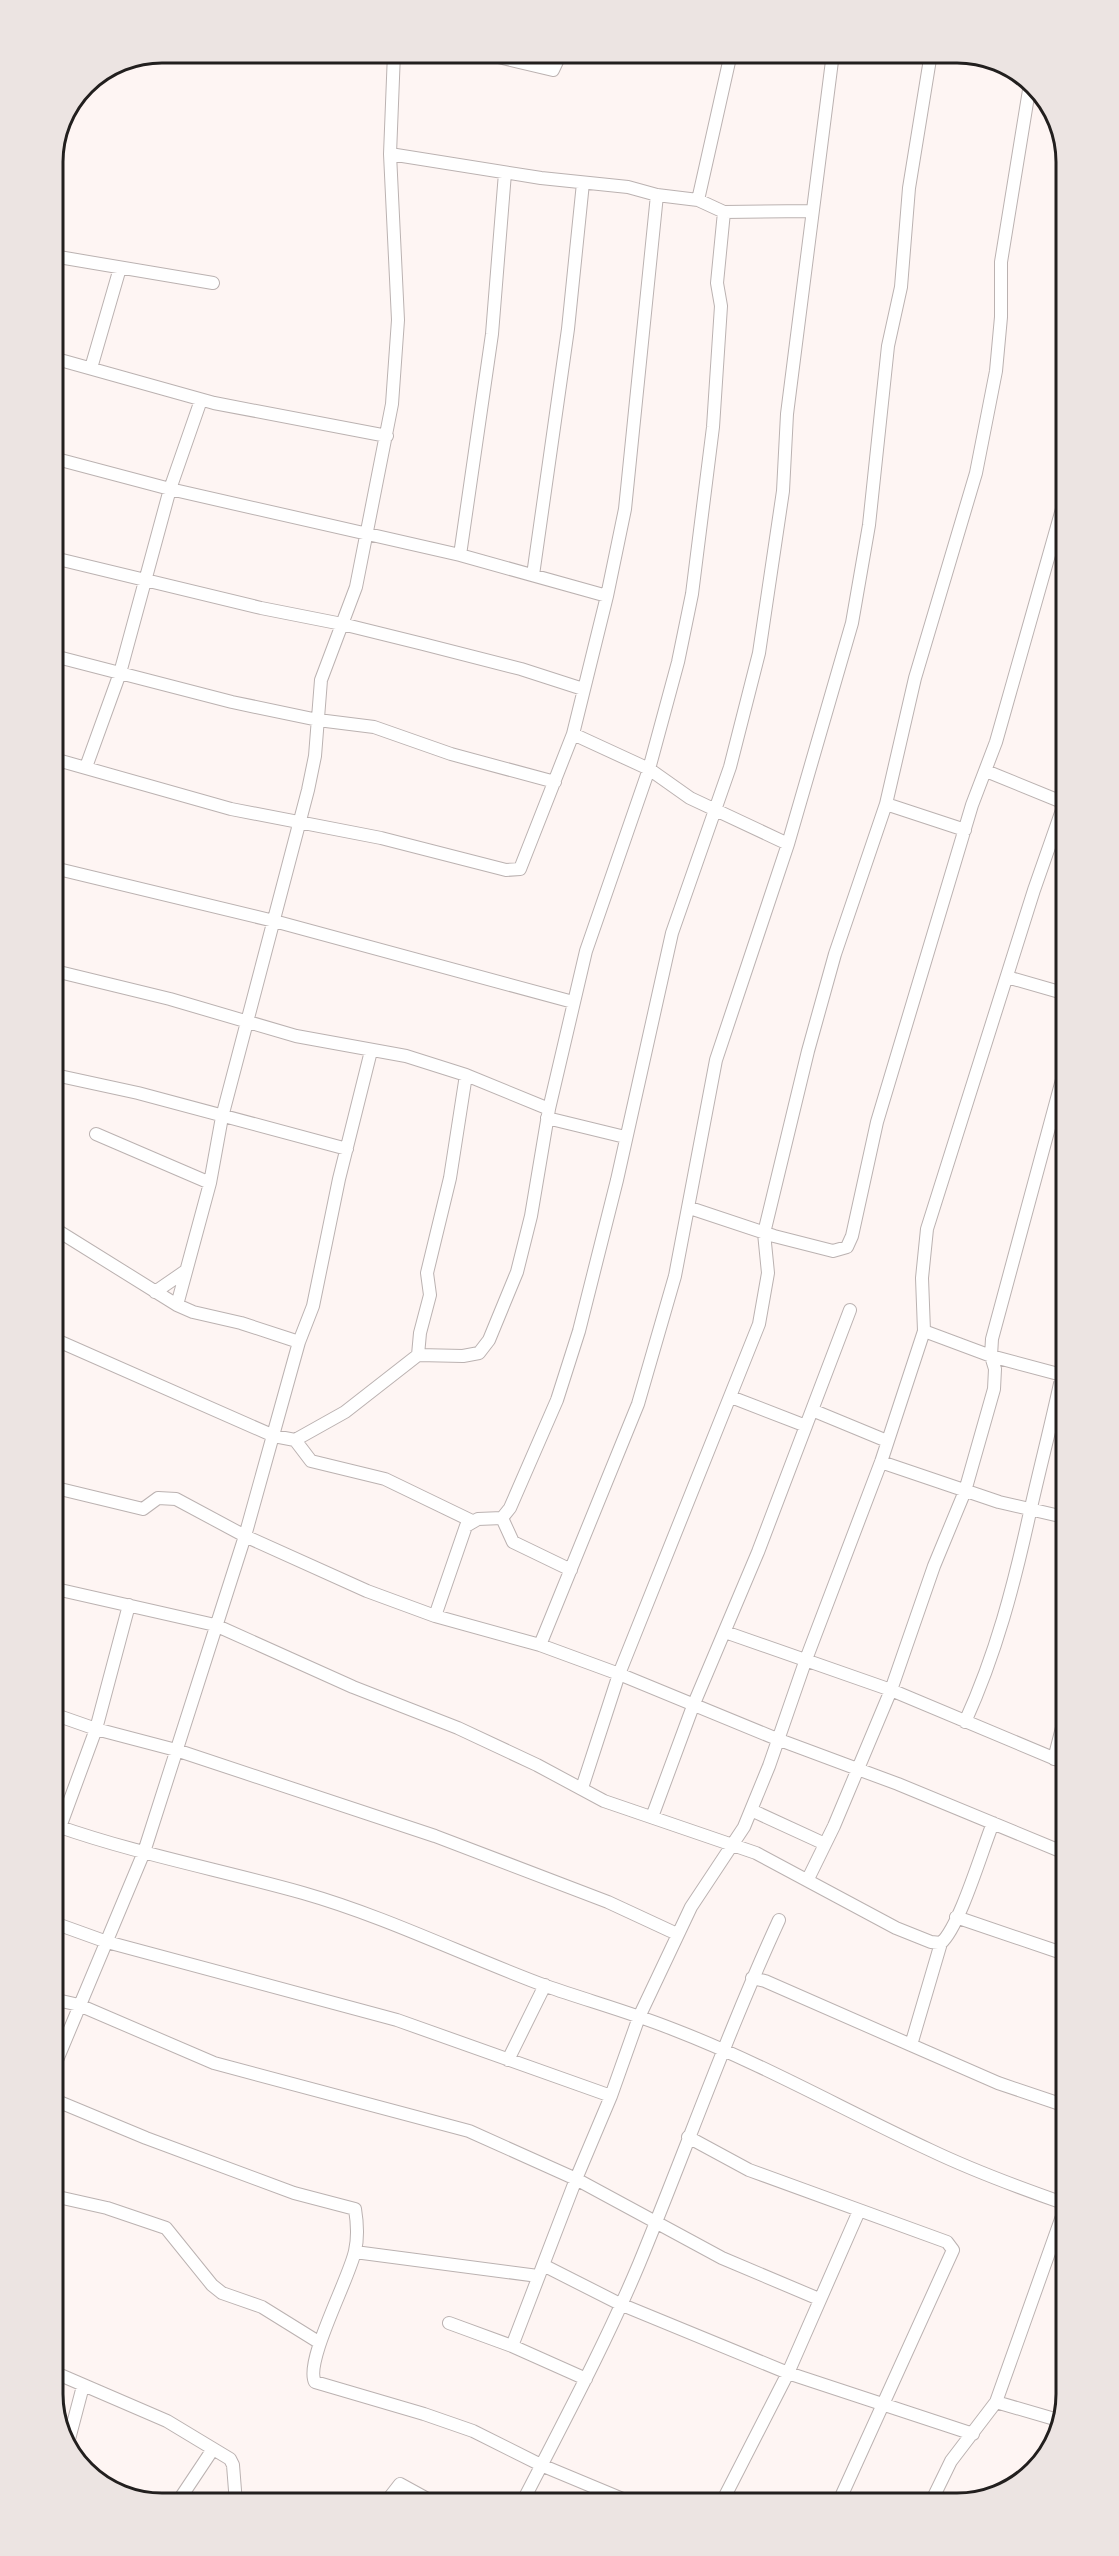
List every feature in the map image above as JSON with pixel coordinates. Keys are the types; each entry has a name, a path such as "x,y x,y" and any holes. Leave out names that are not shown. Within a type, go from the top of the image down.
{"street":[{"path":"177,1305 184,1272 210,1183 222,1117 315,756 321,680 356,587 387,436 397,362 398,320 390,154 394,63"},
{"path":"524,63 553,70 556,63"},
{"path":"698,200 729,63"},
{"path":"295,1440 310,1461 385,1479 472,1521 502,1518 510,1508 557,1400 585,1310 672,933 716,811 741,731 765,620 783,491 787,414 832,63"},
{"path":"540,1645 638,1404 675,1276 690,1209 716,1060 788,844 852,623 869,525 888,346 901,287 904,222 910,177 929,63"},
{"path":"582,1788 619,1674 759,1324 768,1272 764,1233 835,954 886,804 915,678 965,512 987,421 996,371 1001,317 1002,262 1028,94"},
{"path":"390,154 505,173 628,187 657,195 698,200 724,212 812,211"},
{"path":"460,555 492,334 505,173"},
{"path":"533,575 568,328 583,183"},
{"path":"63,761 231,809 299,822 515,871 520,869 573,734 607,596 625,509 657,195"},
{"path":"63,1343 274,1436 295,1440 345,1412 418,1355 463,1356 479,1353 489,1340 517,1272 531,1216 548,1113 586,951 649,769 682,639 704,513 719,347 721,306 717,283 724,212"},
{"path":"63,258 213,283"},
{"path":"91,368 120,268"},
{"path":"63,361 201,400 387,436"},
{"path":"86,767 120,673 170,489 201,400"},
{"path":"63,461 170,489 460,555 607,596"},
{"path":"690,1209 764,1233 833,1251 847,1247 852,1236 877,1122 965,830 986,771 1056,531"},
{"path":"63,560 261,608 342,624 521,669 583,689"},
{"path":"63,658 318,720 374,727 451,754 555,782"},
{"path":"573,734 649,769 690,798 788,844"},
{"path":"986,771 1056,800"},
{"path":"886,804 965,830"},
{"path":"512,2346 576,2179 611,2096 639,2017 676,1934 702,1889 734,1844 751,1810 804,1662 881,1462 924,1331 922,1278 927,1229 1056,829"},
{"path":"63,869 274,921 573,1002"},
{"path":"63,973 248,1021 296,1036 406,1056 466,1075 548,1113 626,1137"},
{"path":"1008,977 1056,991"},
{"path":"63,2045 144,1852 245,1536 299,1342 313,1306 371,1051"},
{"path":"418,1355 420,1333 430,1295 427,1273 450,1178 466,1075"},
{"path":"63,1077 138,1093 347,1149"},
{"path":"808,1879 891,1690 934,1566 964,1491 994,1389 992,1339 1056,1103"},
{"path":"96,1134 210,1183"},
{"path":"63,1233 177,1305 299,1342"},
{"path":"155,1292 184,1272"},
{"path":"652,1817 693,1706 725,1632 850,1310"},
{"path":"924,1331 991,1356 1056,1369"},
{"path":"731,1397 806,1426"},
{"path":"812,1410 887,1441"},
{"path":"965,1722 1000,1635 1056,1411"},
{"path":"881,1462 964,1491 1056,1515"},
{"path":"63,1490 143,1509 158,1498 176,1499 245,1536 367,1591 435,1616 540,1645 619,1674 693,1706 858,1769 1056,1849"},
{"path":"502,1518 513,1542 571,1570"},
{"path":"435,1616 460,1539 472,1521"},
{"path":"63,1591 215,1625 353,1687 458,1728 604,1801 734,1844 808,1879 896,1928 931,1942 941,1942 948,1937 993,1823"},
{"path":"63,1814 96,1729 129,1605"},
{"path":"725,1632 804,1662 891,1690 1056,1760"},
{"path":"63,1717 96,1729 176,1750 534,1873 608,1902 676,1934"},
{"path":"751,1810 825,1844"},
{"path":"63,1828 304,1893 367,1914 545,1985 639,2017 759,2065 929,2150 998,2180 1056,2201"},
{"path":"956,1917 1056,1951"},
{"path":"527,2493 586,2379 620,2304 656,2221 752,1978 779,1920"},
{"path":"63,1926 107,1942 397,2020 611,2096"},
{"path":"911,2045 941,1942"},
{"path":"752,1978 765,1981 998,2083 1056,2103"},
{"path":"508,2060 545,1985"},
{"path":"63,2001 79,2005 214,2063 469,2131 576,2179 722,2258 819,2299"},
{"path":"63,2103 146,2138 294,2193 355,2209 355,2252 320,2343 311,2375 315,2382 434,2417 472,2431 541,2465 608,2493"},
{"path":"688,2137 749,2170 946,2242 953,2250 843,2493"},
{"path":"63,2198 98,2205 166,2228 212,2286 262,2307 320,2343"},
{"path":"727,2493 788,2373 859,2211"},
{"path":"936,2493 951,2462 996,2402 1056,2233"},
{"path":"355,2252 540,2270 788,2373 973,2434"},
{"path":"449,2323 512,2346 586,2379"},
{"path":"63,2376 167,2421 230,2459 233,2465 235,2493"},
{"path":"71,2433 83,2386"},
{"path":"996,2402 1052,2419"},
{"path":"184,2493 213,2449"},
{"path":"393,2493 400,2484 416,2493"}]}
